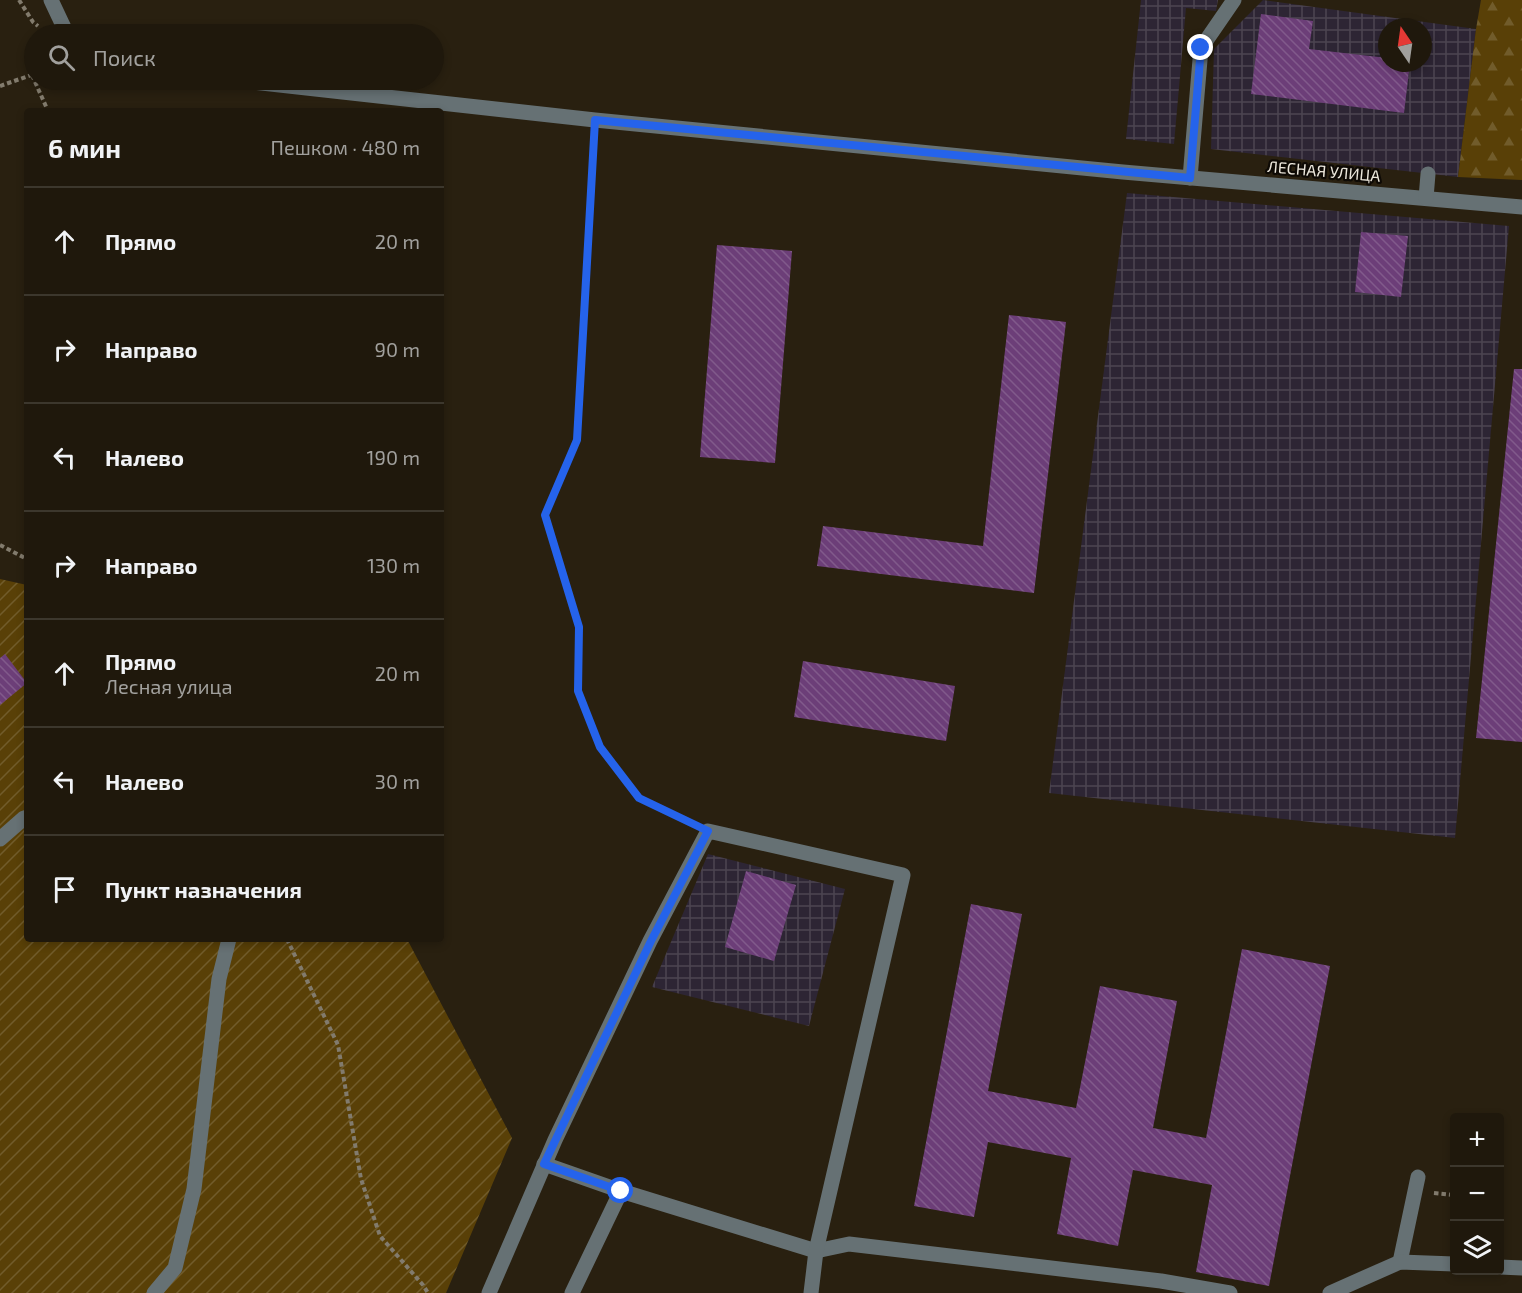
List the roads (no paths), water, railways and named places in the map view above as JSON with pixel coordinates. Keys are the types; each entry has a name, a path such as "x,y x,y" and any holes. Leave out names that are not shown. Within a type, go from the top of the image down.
{"street":[{"path":"51,0 62,24"},
{"path":"1190,178 1201,48 1234,0"},
{"name":"ЛЕСНАЯ УЛИЦА","path":"324,90 595,120 1123,172 1522,207"},
{"path":"1426,198 1428,174"},
{"path":"0,839 24,818"},
{"path":"489,1293 544,1164 651,941 708,831 903,875 816,1251 812,1293"},
{"path":"154,1293 176,1268 194,1189 219,979 228,942"},
{"path":"544,1164 621,1191 816,1251 849,1244 1161,1281 1230,1293"},
{"path":"1401,1262 1418,1177"},
{"path":"572,1293 621,1191"},
{"path":"1330,1293 1401,1262 1450,1264"},
{"path":"1504,1267 1522,1268"}]}
